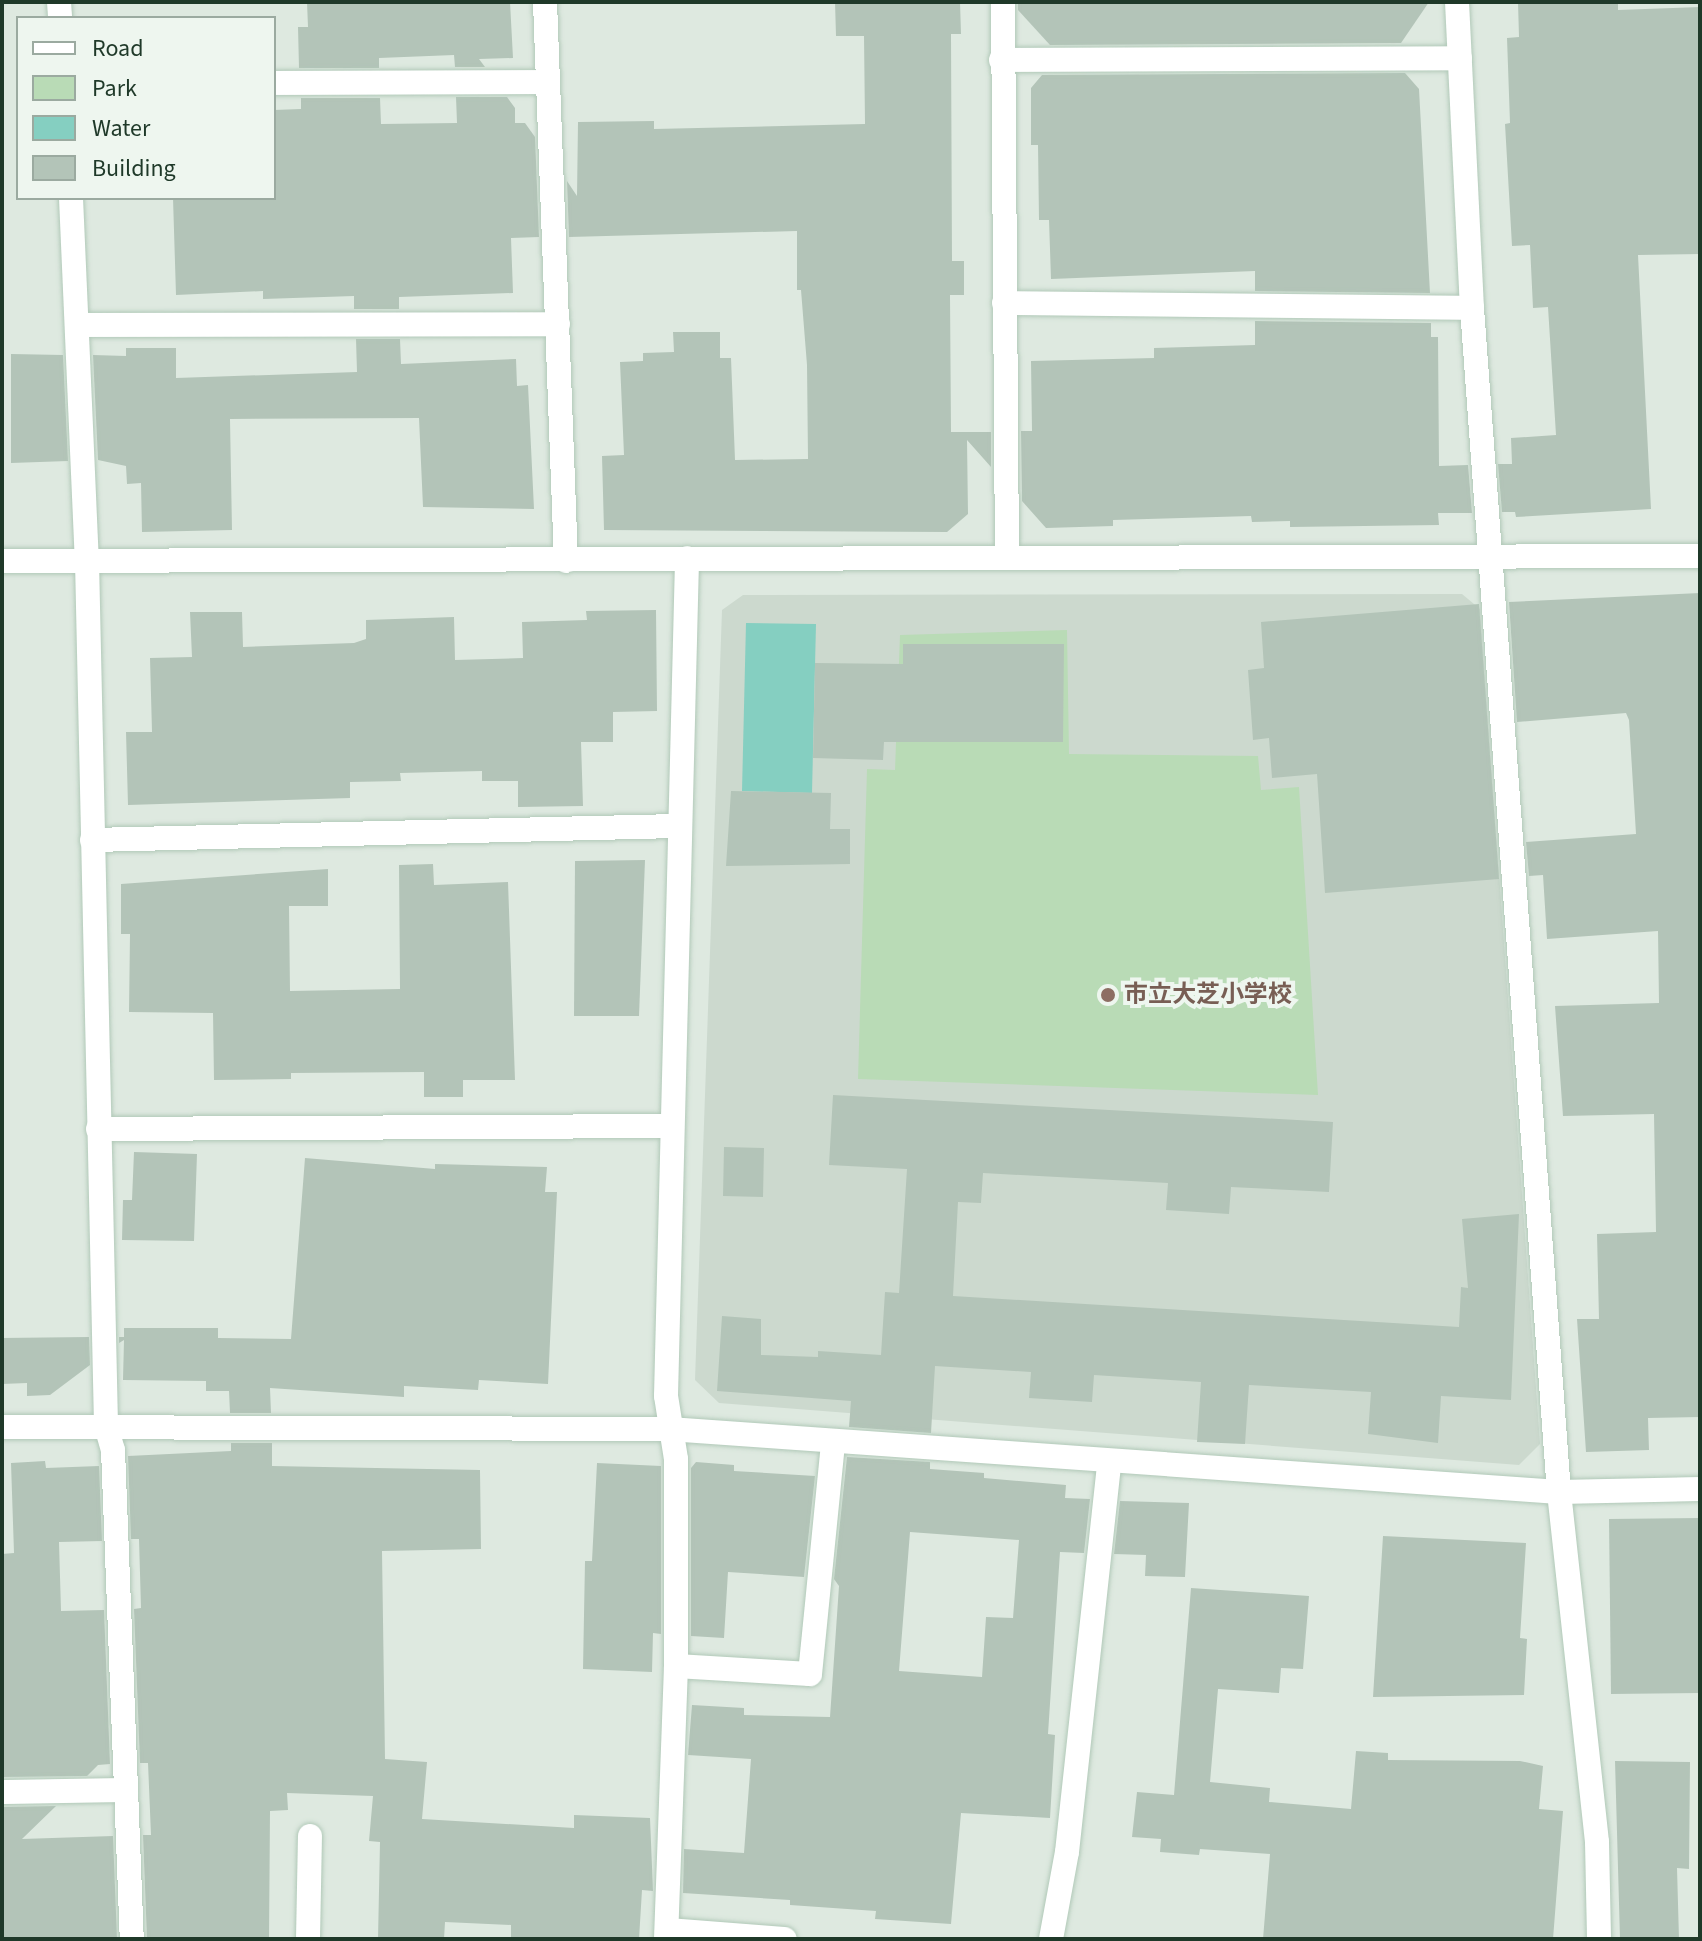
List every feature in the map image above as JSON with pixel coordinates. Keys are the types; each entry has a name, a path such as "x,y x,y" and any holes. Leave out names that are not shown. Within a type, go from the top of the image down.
{"street":[{"path":"545,2 566,561"},
{"path":"1003,2 1001,60 1007,557"},
{"path":"1457,2 1472,308 1494,557 1559,1492 1597,1842 1599,1939"},
{"path":"1001,60 1460,58"},
{"path":"276,83 548,82"},
{"path":"71,200 87,561 106,1426 113,1450 132,1939"},
{"path":"1004,303 1472,308"},
{"path":"78,325 558,324"},
{"path":"2,561 1700,556"},
{"path":"687,558 671,1126 669,1429 676,1459 676,1666 666,1935 785,1939"},
{"path":"92,840 679,826"},
{"path":"98,1129 671,1126"},
{"path":"2,1427 669,1429 1109,1464 1559,1492 1700,1489"},
{"path":"676,1666 810,1674 833,1442"},
{"path":"1051,1939 1067,1852 1109,1464"},
{"path":"2,1792 126,1790"},
{"path":"308,1939 310,1836"}],"shaded area":[{"name":"市立大芝小学校","path":"1462,594 1480,609 1540,1444 1519,1465 719,1403 695,1380 722,610 743,595"}],"green space":[{"path":"1067,630 1069,754 1258,756 1261,790 1299,787 1318,1095 858,1079 867,769 895,770 900,635"}],"water":[{"path":"746,623 816,624 812,793 742,791"}],"building":[{"path":"307,2 510,2 513,58 479,59 485,67 455,67 454,55 379,58 379,68 299,68 298,27 308,27"},
{"path":"835,2 960,2 961,34 951,34 952,261 964,261 964,295 950,295 951,432 991,432 991,467 967,440 968,514 947,532 604,530 602,456 624,455 620,362 643,361 643,353 674,352 673,332 720,332 720,358 731,358 735,460 808,459 807,365 801,290 797,290 797,231 569,237 567,181 577,196 578,122 654,121 654,129 865,124 864,36 836,36"},
{"path":"1018,2 1429,2 1401,43 1050,45 1018,10"},
{"path":"1518,2 1618,2 1618,10 1700,7 1700,254 1638,255 1651,509 1516,517 1515,512 1502,512 1498,464 1512,464 1511,438 1556,435 1548,307 1533,308 1530,245 1512,246 1505,124 1510,123 1507,38 1519,37"},
{"path":"1405,73 1419,89 1430,293 1255,291 1255,271 1051,279 1049,220 1039,220 1038,145 1031,145 1031,88 1042,75"},
{"path":"456,97 507,97 515,108 515,123 525,123 535,137 539,237 511,238 513,293 399,297 399,309 354,309 354,296 263,299 263,291 176,295 173,200 276,200 276,110 301,109 301,98 380,98 381,124 457,123"},
{"path":"1255,321 1431,323 1431,337 1438,337 1439,466 1468,465 1472,513 1438,513 1439,525 1290,527 1290,521 1252,522 1251,516 1113,520 1113,526 1046,528 1022,501 1021,431 1032,431 1031,361 1154,358 1154,348 1255,345"},
{"path":"356,339 400,339 401,364 516,359 517,386 528,385 534,509 423,507 419,418 230,419 232,530 142,532 141,483 127,484 126,466 98,460 93,355 126,356 126,348 176,348 176,378 357,372"},
{"path":"11,354 63,355 68,461 11,463"},
{"path":"1700,593 1700,1417 1648,1418 1649,1450 1586,1452 1577,1319 1599,1319 1597,1234 1656,1232 1654,1114 1563,1116 1555,1006 1659,1003 1658,931 1547,939 1543,875 1529,876 1526,842 1636,834 1629,720 1626,713 1517,722 1509,602"},
{"path":"1479,604 1499,879 1325,893 1317,774 1272,778 1269,738 1253,740 1248,670 1264,668 1261,622"},
{"path":"656,610 657,711 613,712 613,742 581,742 583,806 518,807 518,781 482,781 482,771 400,773 401,781 350,782 350,798 128,805 126,732 152,732 150,658 192,657 190,612 242,612 243,647 354,643 366,639 366,620 454,617 455,660 523,658 522,622 587,620 586,611"},
{"path":"903,644 1064,644 1063,742 884,742 883,760 813,758 815,663 903,664"},
{"path":"731,791 831,793 830,829 850,829 850,864 726,866"},
{"path":"645,860 639,1016 574,1016 575,861"},
{"path":"433,864 434,885 508,882 515,1080 463,1080 463,1097 424,1097 424,1072 291,1073 291,1079 214,1080 213,1013 129,1012 130,934 121,934 121,884 328,869 328,906 289,906 290,991 400,989 399,865"},
{"path":"833,1095 1333,1122 1329,1192 1231,1187 1229,1214 1166,1210 1168,1183 983,1173 981,1203 958,1202 953,1296 1459,1327 1461,1287 1468,1288 1462,1219 1519,1214 1511,1400 1441,1396 1438,1443 1368,1434 1371,1392 1249,1385 1245,1444 1197,1442 1201,1382 1094,1375 1092,1402 1029,1398 1031,1372 935,1366 931,1433 849,1427 851,1401 717,1391 722,1316 761,1319 761,1355 818,1357 818,1351 881,1355 885,1292 899,1293 907,1169 829,1165"},
{"path":"724,1147 764,1148 763,1197 723,1196"},
{"path":"134,1152 197,1154 194,1241 122,1240 123,1200 132,1200"},
{"path":"305,1158 435,1169 435,1164 547,1167 545,1192 557,1192 548,1384 479,1380 478,1390 404,1386 404,1397 270,1388 271,1413 230,1413 229,1391 206,1391 206,1381 123,1380 124,1340 119,1343 119,1337 124,1337 124,1328 218,1328 218,1338 291,1339"},
{"path":"89,1337 90,1365 50,1395 27,1396 27,1383 2,1384 2,1338"},
{"path":"231,1443 272,1443 272,1466 480,1470 481,1549 382,1551 385,1759 427,1762 422,1819 574,1828 574,1815 650,1818 653,1891 642,1890 639,1939 511,1937 511,1925 445,1922 444,1939 378,1939 380,1842 369,1841 373,1796 287,1793 288,1810 270,1811 269,1939 147,1939 143,1835 151,1835 148,1763 140,1763 134,1609 141,1608 139,1539 131,1539 128,1456 231,1451"},
{"path":"847,1457 930,1462 930,1469 984,1473 984,1478 1066,1485 1065,1498 1090,1499 1084,1553 1060,1552 1048,1734 1055,1735 1050,1818 961,1813 951,1924 875,1919 876,1911 790,1905 790,1900 683,1893 684,1849 744,1853 751,1759 688,1755 692,1705 744,1708 744,1715 830,1717 839,1586 834,1579","holes":["910,1532 1019,1540 1013,1618 986,1617 982,1677 899,1671"]},
{"path":"45,1461 46,1468 99,1466 102,1541 59,1542 61,1611 104,1610 110,1764 98,1765 87,1776 2,1777 2,1554 14,1553 11,1463"},
{"path":"696,1462 734,1465 734,1471 815,1476 804,1577 728,1572 724,1638 691,1636 691,1468"},
{"path":"597,1463 661,1466 661,1634 653,1633 652,1672 583,1669 585,1561 592,1561"},
{"path":"1120,1501 1189,1503 1185,1577 1145,1576 1146,1555 1114,1554"},
{"path":"1700,1518 1700,1693 1611,1694 1609,1519"},
{"path":"1383,1536 1526,1543 1520,1638 1527,1639 1524,1695 1373,1697"},
{"path":"1191,1588 1309,1596 1303,1669 1281,1668 1279,1693 1218,1689 1210,1782 1270,1788 1269,1802 1351,1809 1356,1751 1388,1753 1388,1760 1520,1761 1543,1766 1539,1809 1563,1811 1553,1939 1263,1939 1270,1854 1200,1849 1199,1855 1160,1852 1161,1839 1132,1837 1137,1792 1174,1795"},
{"path":"1615,1761 1690,1762 1689,1869 1677,1868 1679,1939 1620,1939"},
{"path":"56,1806 22,1839 113,1836 117,1939 2,1939 2,1807"}],"place":[{"name":"市立大芝小学校","path":"1108,995"}]}
